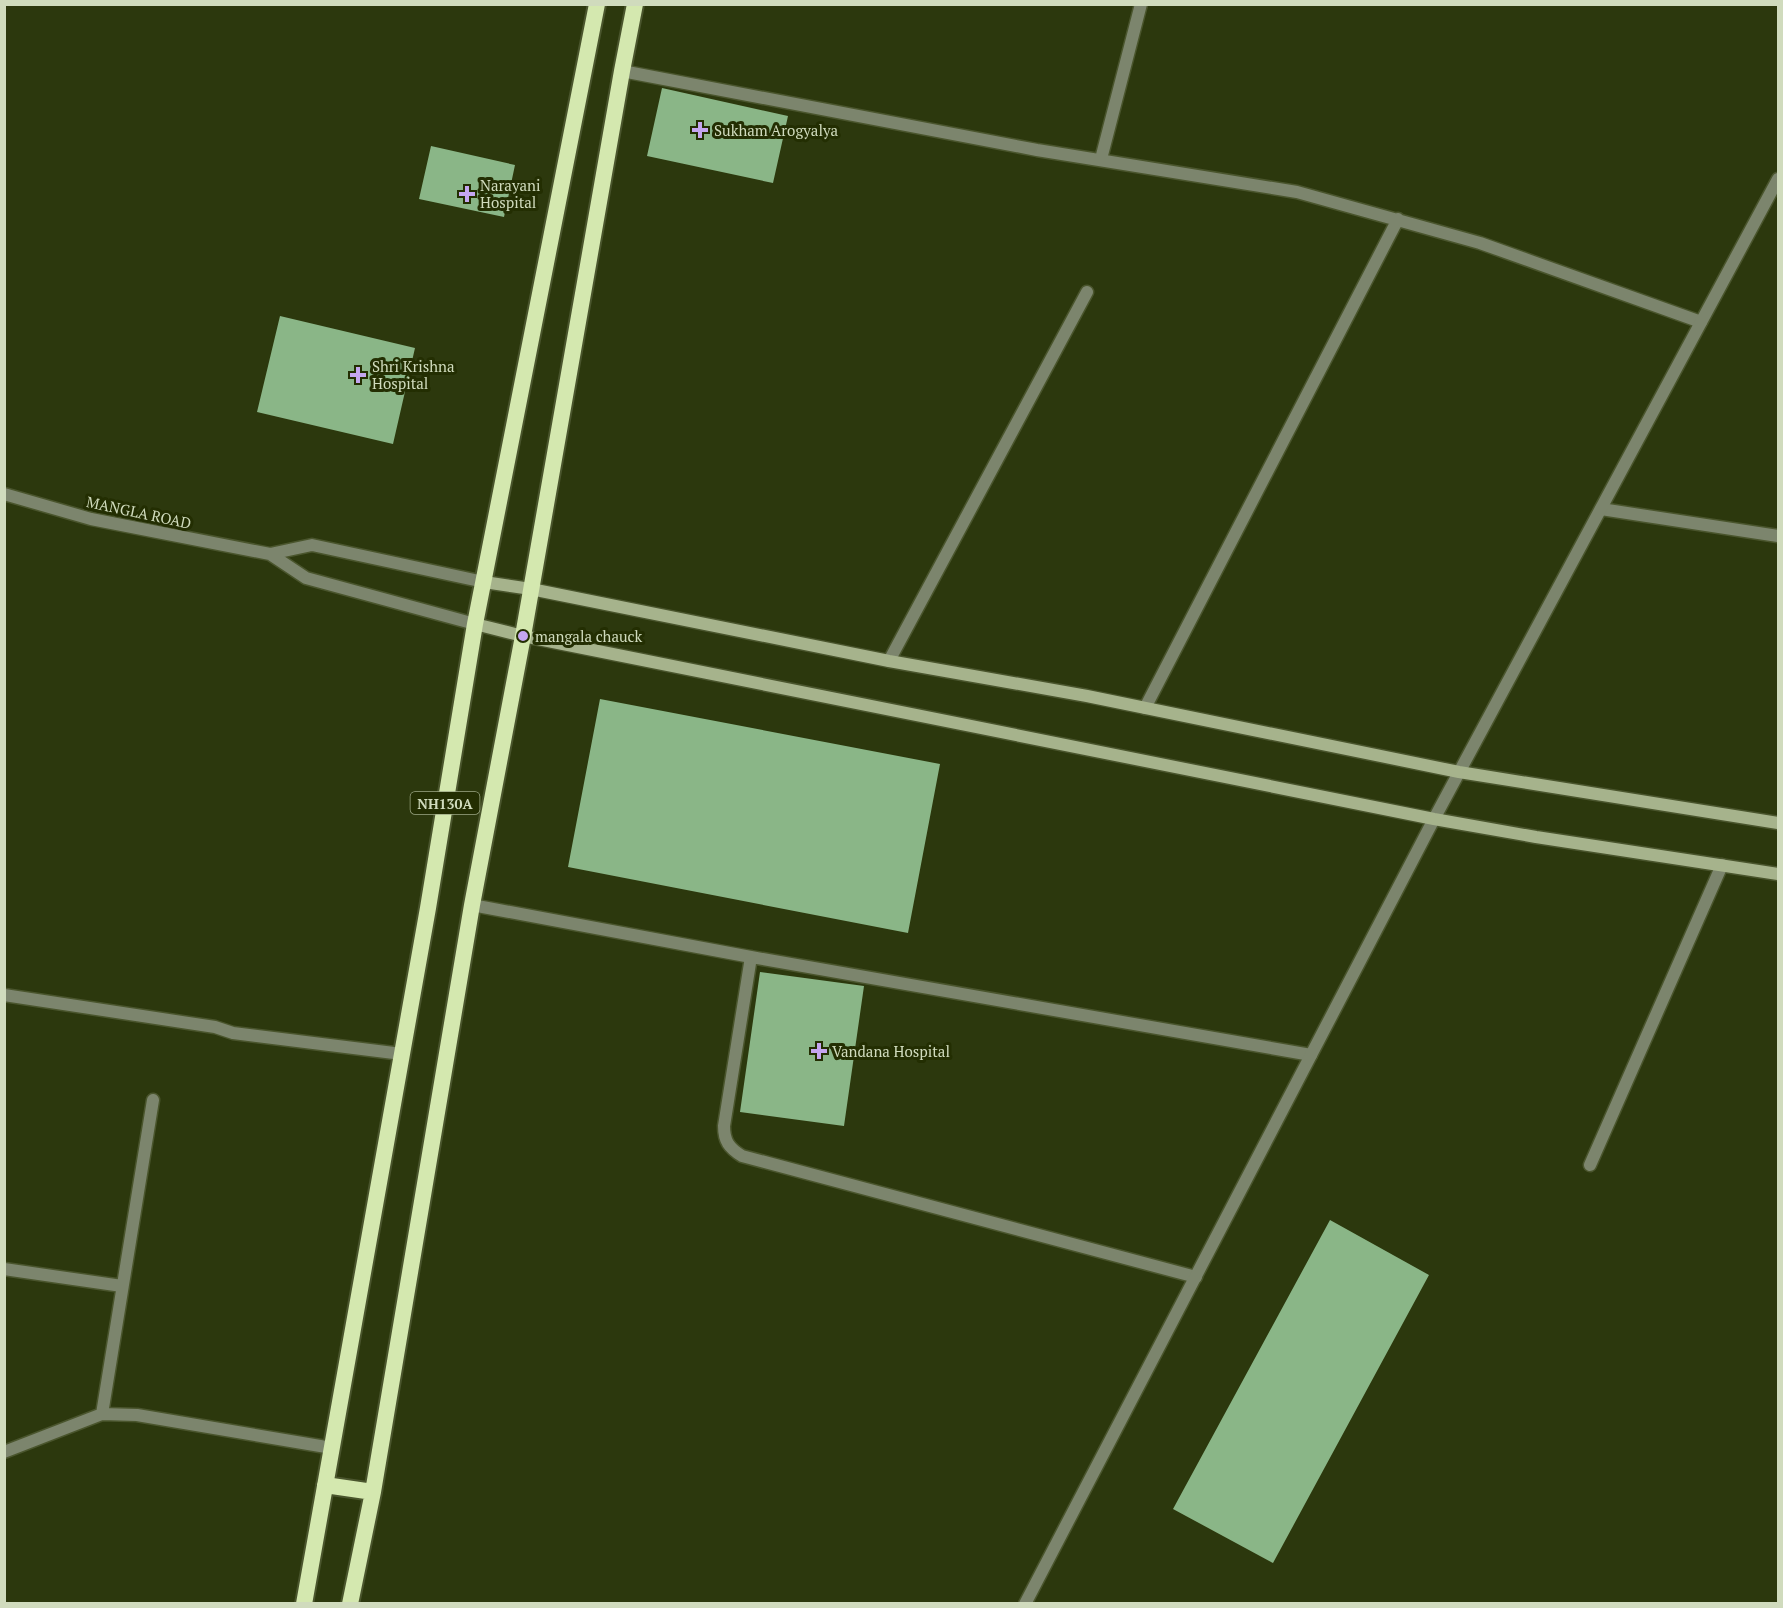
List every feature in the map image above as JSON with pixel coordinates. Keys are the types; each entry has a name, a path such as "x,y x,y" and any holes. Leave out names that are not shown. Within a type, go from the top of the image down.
{"highway":[{"name":"NH130A","path":"304,1604 402,1054 475,624 597,4"},
{"name":"NH130A","path":"350,1604 373,1492 472,905 523,636 635,4"},
{"path":"326,1485 373,1492"}],"main road":[{"name":"MANGLA ROAD","path":"484,582 531,589 889,661 1145,708 1459,772 1779,823"},
{"name":"MANGLA ROAD","path":"475,624 523,636 1434,819 1779,874"}],"street":[{"path":"1101,159 1141,4"},
{"path":"622,71 1037,150 1297,192 1480,243 1701,322"},
{"path":"1025,1604 1434,819 1779,179"},
{"path":"1145,708 1398,219"},
{"path":"889,661 1087,292"},
{"name":"MANGLA ROAD","path":"4,494 91,519 270,554 306,578 475,624"},
{"path":"1601,509 1779,536"},
{"name":"MANGLA ROAD","path":"270,554 312,545 484,582"},
{"path":"1590,1165 1722,865"},
{"path":"472,905 751,957 1311,1055"},
{"path":"751,957 724,1126 724,1136 733,1151 742,1156 1196,1277"},
{"path":"4,995 215,1027 233,1033 402,1054"},
{"path":"102,1414 153,1100"},
{"path":"4,1269 122,1286"},
{"path":"4,1452 102,1414 137,1415 332,1448"}],"building":[{"path":"662,88 788,116 773,183 647,156"},
{"path":"431,146 515,165 504,217 419,199"},
{"path":"280,316 415,348 393,444 257,412"},
{"path":"600,699 940,764 908,933 568,867"},
{"path":"760,972 864,986 844,1126 740,1112"},
{"path":"1330,1220 1429,1275 1273,1563 1173,1509"}],"place":[{"name":"Sukham Arogyalya","path":"700,130"},
{"name":"Narayani Hospital","path":"467,194"},
{"name":"Shri Krishna Hospital","path":"358,375"},
{"name":"mangala chauck","path":"523,636"},
{"name":"Vandana Hospital","path":"819,1051"}]}
